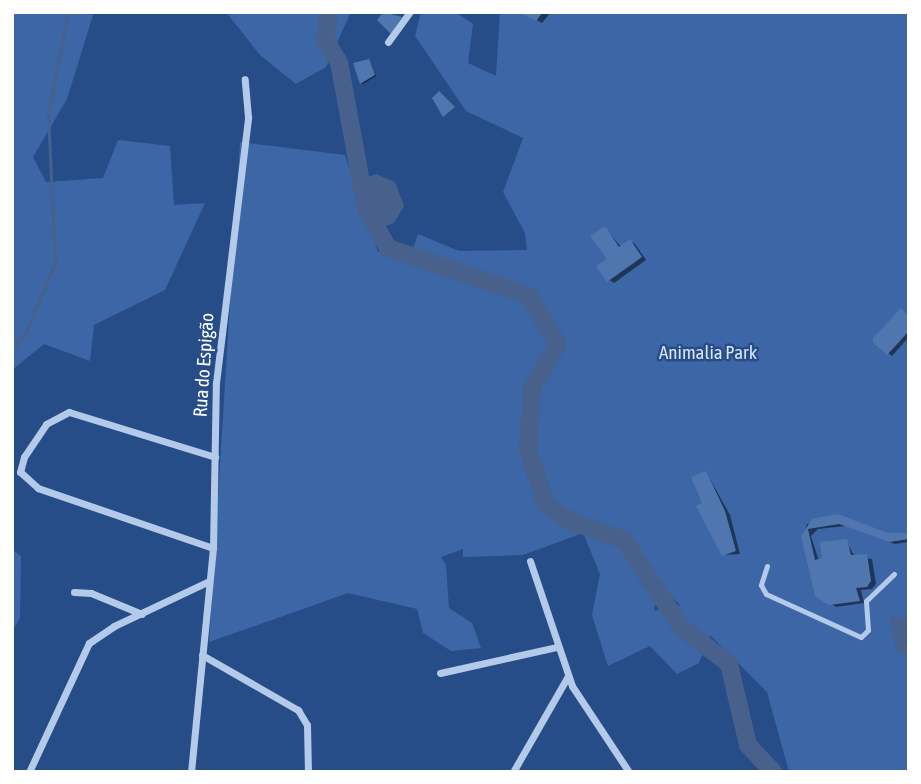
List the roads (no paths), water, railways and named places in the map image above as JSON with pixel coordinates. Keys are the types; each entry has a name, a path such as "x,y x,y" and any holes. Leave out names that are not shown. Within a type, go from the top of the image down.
{"street":[{"path":"388,42 410,12"},
{"name":"Rua do Espigão","path":"191,772 213,548 216,383 248,117 245,79"},
{"path":"213,548 38,488 20,472 24,457 46,424 69,412 215,457"},
{"path":"530,561 556,647 568,676 629,772"},
{"path":"29,772 89,643 209,581"},
{"path":"74,592 91,593 142,614"},
{"path":"440,673 556,647"},
{"path":"202,654 298,710 307,724 308,772"},
{"path":"513,772 568,676"}],"lane":[{"path":"767,566 761,585 766,594 861,637 869,630 866,601 894,574"}],"waterway":[{"path":"12,350 25,334 55,263 48,115 68,12"},
{"path":"329,12 325,40 339,62 366,209 388,248 529,296 558,344 532,388 528,450 546,504 570,521 624,540 681,627 729,664 748,745 773,772"}],"park label":[{"name":"Animalia Park","path":"708,353"}]}
